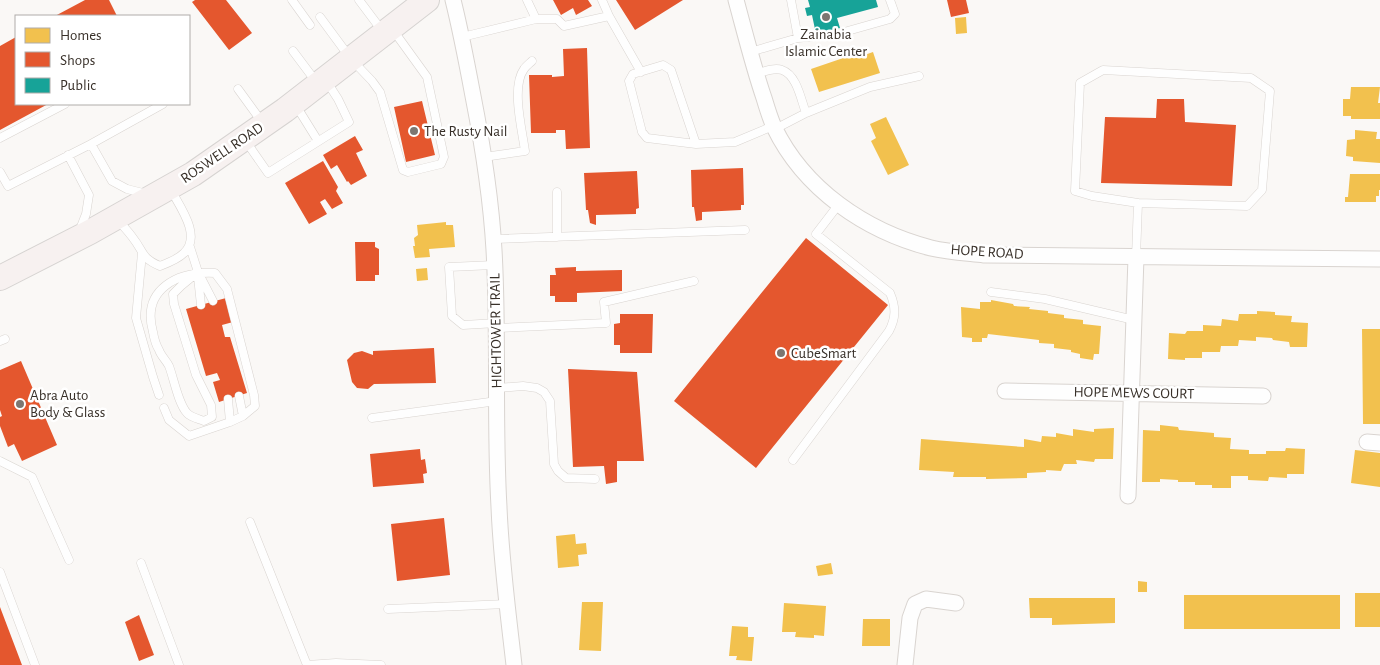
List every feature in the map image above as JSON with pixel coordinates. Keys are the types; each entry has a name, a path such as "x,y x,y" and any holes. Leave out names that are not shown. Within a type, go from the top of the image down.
{"main road":[{"name":"ROSWELL ROAD","path":"0,278 115,218 193,174 294,103 427,0"}],"street":[{"name":"HIGHTOWER TRAIL","path":"452,0 462,37 484,157 493,239 497,325 498,506 514,665"},
{"name":"HOPE ROAD","path":"736,0 755,74 774,128 790,155 809,178 839,204 865,221 898,237 932,248 984,255 1380,259"},
{"path":"1128,496 1136,256"},
{"name":"HOPE MEWS COURT","path":"1005,391 1263,396"},
{"path":"905,665 910,618 915,604 926,599 956,603"}],"lane":[{"path":"292,0 310,25"},
{"path":"320,16 351,59 380,92 403,170 408,172 441,164 444,157 427,77 359,0"},
{"path":"527,0 536,19"},
{"path":"602,0 637,73"},
{"path":"791,0 798,38"},
{"path":"750,52 798,38 837,34 890,19 895,14 890,0"},
{"path":"462,37 536,19 557,19 564,26 609,16"},
{"path":"244,139 268,172 349,122 338,99 293,51"},
{"path":"484,157 525,150 518,106 518,82 524,69 532,61"},
{"path":"696,144 671,70 663,65 637,73 629,82 642,132 647,138 696,144 734,142 774,128 870,87 919,76"},
{"path":"755,74 773,69 783,70 793,79 806,114"},
{"path":"1103,70 1251,78 1270,90 1262,190 1247,206 1138,204 1075,191 1080,84 1103,70"},
{"path":"238,89 264,125"},
{"path":"294,103 318,141"},
{"path":"0,138 63,105"},
{"path":"0,172 8,186 91,144 161,105"},
{"path":"91,144 112,182 127,188 162,191 190,226 190,246 198,272 213,301"},
{"path":"68,155 89,195 86,214 76,239"},
{"path":"557,192 557,236"},
{"path":"793,460 894,323 894,302 890,293 816,234 839,204"},
{"path":"1136,256 1138,204"},
{"path":"115,218 134,238 142,253 150,262 160,266 183,255 190,246"},
{"path":"493,239 745,230"},
{"path":"142,253 136,318 152,377 159,395"},
{"path":"494,266 449,267 452,316 463,325 606,323 604,302 694,281"},
{"path":"198,272 201,305"},
{"path":"198,272 173,294 174,304 196,375 211,405 212,417 204,422"},
{"path":"164,408 169,420 189,436 207,430 230,422 243,416 254,406 254,395 227,289 215,273 198,272 169,282 154,296 151,316 152,330 159,351 170,370 181,404 187,414 204,422 207,430"},
{"path":"991,292 1045,299 1134,320"},
{"path":"372,418 497,394 523,386 536,388 544,392 550,401 554,464 558,471 566,478 595,479"},
{"path":"239,396 243,416"},
{"path":"228,399 230,422"},
{"path":"0,461 32,477 69,560"},
{"path":"250,522 307,665 336,663 381,665"},
{"path":"141,563 179,665"},
{"path":"0,572 2,583 35,665"},
{"path":"388,609 507,604"}],"building: Homes":[{"path":"966,17 967,33 956,34 955,18"},
{"path":"873,52 880,73 819,92 811,69 855,54 856,58"},
{"path":"1351,87 1380,87 1378,103 1380,103 1380,119 1351,119 1351,116 1343,116 1343,99 1350,99"},
{"path":"886,117 909,165 888,175 871,141 876,138 870,124"},
{"path":"1355,130 1377,132 1376,139 1380,139 1380,163 1353,161 1353,157 1346,156 1347,140 1355,139"},
{"path":"1350,174 1380,174 1380,190 1379,196 1376,196 1376,202 1345,202 1345,197 1348,197"},
{"path":"446,222 446,225 453,225 455,247 429,249 430,257 415,258 413,246 415,246 414,238 418,235 417,225"},
{"path":"427,268 428,280 417,281 416,269"},
{"path":"991,300 1013,304 1014,306 1030,307 1029,309 1048,311 1048,313 1064,315 1064,318 1083,320 1083,324 1101,326 1099,354 1094,354 1093,360 1080,358 1080,354 1071,352 1071,350 1054,348 1054,344 1039,343 1039,340 988,334 987,338 982,338 982,342 972,342 972,338 962,337 961,307 980,309 980,302 991,302"},
{"path":"1257,311 1275,312 1275,315 1292,316 1291,322 1308,323 1307,347 1290,347 1289,342 1256,337 1256,341 1239,340 1238,346 1221,346 1220,352 1202,352 1202,358 1168,359 1169,333 1185,334 1187,331 1203,331 1203,325 1221,326 1222,319 1238,321 1239,314 1257,314"},
{"path":"1362,329 1380,329 1380,424 1363,424"},
{"path":"1160,425 1178,427 1179,430 1214,433 1214,437 1231,438 1230,449 1249,450 1249,454 1266,454 1266,451 1285,451 1286,448 1305,449 1304,474 1287,474 1287,478 1269,477 1268,481 1248,480 1248,476 1231,476 1231,488 1212,488 1212,485 1195,485 1195,482 1178,482 1178,480 1160,479 1160,482 1142,482 1143,430 1160,431"},
{"path":"1114,428 1113,459 1095,459 1094,462 1076,460 1077,464 1064,464 1061,471 1046,470 1046,472 1027,473 1027,478 986,479 986,477 953,477 954,472 919,470 921,439 1024,447 1024,439 1041,442 1042,436 1056,437 1056,433 1073,436 1073,429 1094,432 1094,429"},
{"path":"1355,450 1380,453 1380,487 1351,483"},
{"path":"575,534 576,544 586,543 587,554 578,555 579,566 558,568 556,536"},
{"path":"831,563 833,574 818,576 816,566"},
{"path":"1138,581 1147,582 1147,592 1138,592"},
{"path":"1355,593 1380,593 1380,627 1355,627"},
{"path":"1184,595 1340,595 1340,629 1184,629"},
{"path":"1029,598 1115,598 1115,623 1052,625 1052,618 1030,618"},
{"path":"582,602 603,602 601,651 579,650"},
{"path":"784,603 826,606 824,636 814,635 814,638 795,637 796,632 782,632"},
{"path":"863,619 890,619 890,646 862,646"},
{"path":"732,626 748,627 748,637 754,637 752,661 736,660 737,656 729,656"}],"building: Shops":[{"path":"85,0 109,0 116,15 57,15"},
{"path":"195,0 226,0 252,33 229,50 192,2"},
{"path":"553,0 588,0 592,6 576,15 573,8 561,15"},
{"path":"616,0 683,0 635,30"},
{"path":"947,0 966,0 969,13 951,17"},
{"path":"15,38 15,105 46,105 0,130 0,46"},
{"path":"587,48 590,148 566,149 565,130 556,130 556,133 531,133 529,75 564,76 563,49"},
{"path":"1157,99 1184,99 1185,122 1236,125 1232,186 1101,183 1105,117 1156,118"},
{"name":"The Rusty Nail","path":"422,101 435,155 406,162 394,107"},
{"path":"355,136 363,150 356,153 367,176 351,185 347,182 337,165 331,169 323,155"},
{"path":"323,161 338,187 336,191 343,203 332,209 325,199 320,202 327,214 309,224 285,183"},
{"path":"743,168 744,205 741,205 741,210 702,212 702,220 696,221 694,207 692,207 691,170"},
{"path":"637,171 639,208 636,209 636,214 596,215 596,225 590,223 588,210 586,210 584,173"},
{"name":"CubeSmart","path":"806,238 888,305 756,468 674,401"},
{"path":"355,242 375,242 375,247 379,249 379,275 375,275 375,281 356,281"},
{"path":"576,267 576,271 622,270 622,291 577,293 577,302 555,302 555,296 550,296 550,275 556,275 555,268"},
{"path":"226,298 233,322 222,325 225,337 230,337 247,393 219,402 213,382 220,380 217,373 206,376 186,309"},
{"path":"620,314 653,314 652,353 620,353 620,345 614,345 614,324 620,323"},
{"path":"434,348 436,383 374,384 368,389 357,388 352,382 347,360 354,353 362,351 373,355 373,351"},
{"path":"21,361 57,445 22,461 14,444 8,447 0,426 0,417 2,416 0,410 0,370"},
{"path":"568,369 637,372 644,461 617,461 617,482 606,484 604,466 573,467"},
{"path":"420,449 421,460 425,459 427,473 423,474 424,483 373,487 370,454"},
{"path":"444,518 450,575 397,581 391,524"},
{"path":"0,607 22,665 0,665"},
{"path":"139,615 154,655 139,661 125,622"}],"building: Public":[{"name":"Zainabia Islamic Center","path":"808,0 876,0 878,7 837,18 840,28 816,34 812,15 807,16 805,8 810,7"}],"place":[{"name":"Zainabia Islamic Center","path":"826,17"},
{"name":"The Rusty Nail","path":"414,131"},
{"name":"CubeSmart","path":"781,353"},
{"name":"Abra Auto Body & Glass","path":"20,404"}]}
